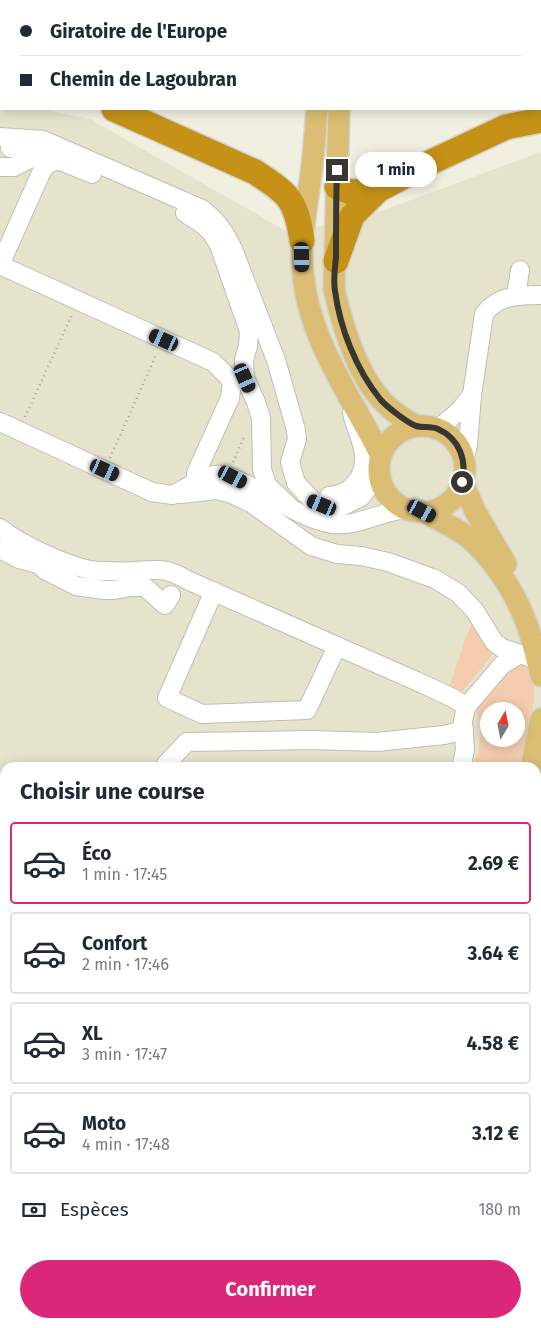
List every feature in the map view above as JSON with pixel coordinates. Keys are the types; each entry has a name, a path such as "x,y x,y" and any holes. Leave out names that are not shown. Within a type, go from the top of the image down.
{"highway":[{"path":"116,110 255,172 276,186 294,204 302,242"},
{"path":"336,261 352,216 378,190 429,163 506,127 541,120"},
{"path":"337,187 351,192 378,190"}],"main road":[{"path":"317,110 302,242 303,272 311,314 323,345 380,462 382,485 387,493 400,505 452,527 468,538 482,552 513,595 523,615 530,634 532,663"},
{"path":"339,110 334,290 340,316 358,364 380,400 391,410 416,426"},
{"path":"313,158 318,173 326,182 337,187"},
{"path":"380,462 391,439 407,428 416,426 438,429 450,436 459,447 464,460 465,471 462,482 454,496 442,506 432,510 415,510"},
{"path":"462,482 483,526 523,592 541,629"},
{"path":"532,762 541,719"}],"street":[{"path":"0,137 43,140 202,209 220,224 233,249 276,360 296,430 297,439 290,462 296,483 313,501 333,508 343,506 362,497 373,481 380,462"},
{"path":"0,147 29,150 50,157 188,214 211,232 219,245 249,331 248,346 244,360 245,378 261,418 262,469 264,477 272,491 289,506"},
{"path":"7,167 36,156 50,157"},
{"path":"50,157 0,265 213,362 229,378 232,388 230,398 196,473 198,481"},
{"path":"7,167 24,174 33,192"},
{"path":"516,296 520,270"},
{"path":"464,460 468,445 472,395 484,342 484,314 490,306 502,299 516,296 541,295"},
{"path":"438,429 459,411 472,395"},
{"path":"305,491 325,496 336,496 348,491 360,475 364,456 353,420 349,398"},
{"path":"6,426 152,492 173,496 216,490 232,494 251,503 312,546 337,554 361,556 388,562 435,579 458,594 475,611 494,642 532,663"},
{"path":"173,496 198,481 220,475 233,477 317,519 335,524 357,521 394,509 415,510"},
{"path":"0,528 12,538 55,558 90,570 136,571 163,569 176,573 187,580 455,699 466,707"},
{"path":"0,549 19,559 38,564 45,570 76,586 104,590 131,587 146,588 165,605 171,595"},
{"path":"214,591 167,698 202,714 307,710 337,646"},
{"path":"462,762 465,750 466,707 502,665 532,663"},
{"path":"168,762 188,742 312,740 377,742 444,735 464,730"}],"path":[{"path":"6,426 74,309 74,299"},
{"path":"105,470 164,340"}],"shaded area":[{"path":"0,110 46,110 90,119 286,231 354,221 541,152 541,762 522,762 535,689 504,702 480,702 480,712 477,713 480,723 480,736 478,754 474,762 0,762"},
{"path":"473,621 493,654 462,692 449,688"},
{"path":"522,665 531,673 534,681 533,705 525,748 525,702 480,702 480,723 477,713 478,703 511,668"},
{"path":"480,736 480,748 525,748 522,762 474,762 478,754"}],"route":[{"path":"337,170 334,290 347,339 358,364 380,400 391,410 416,426 438,429 450,436 459,447 464,460 465,471 462,482"}]}
